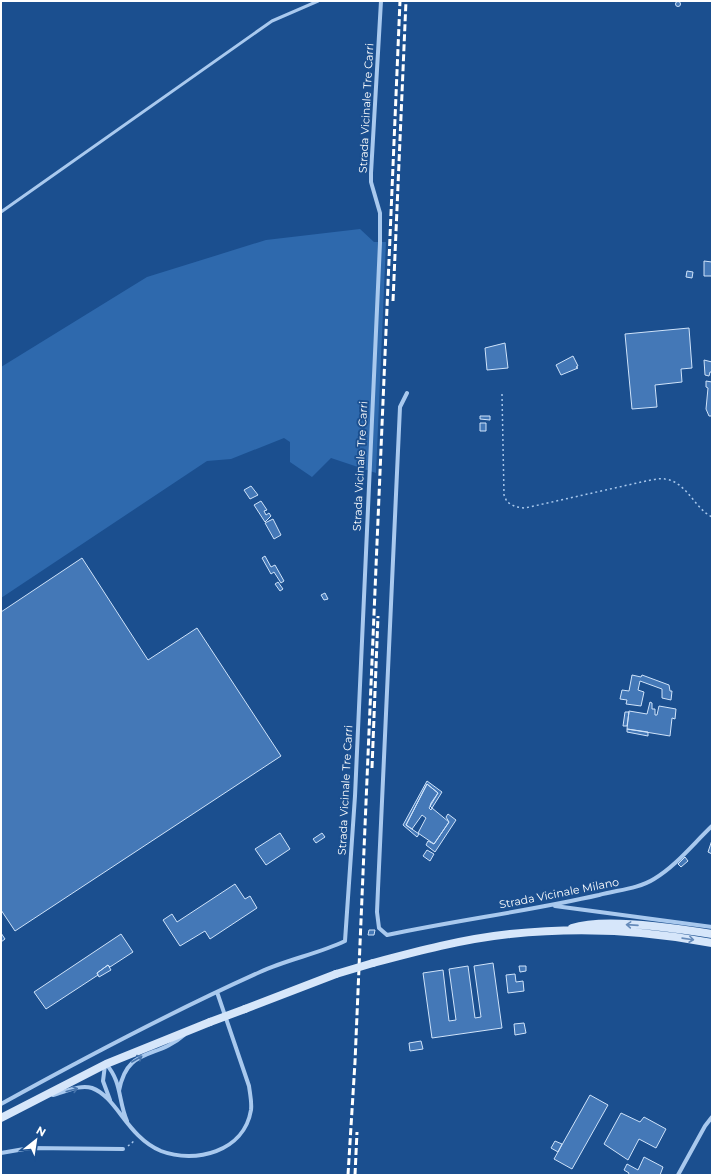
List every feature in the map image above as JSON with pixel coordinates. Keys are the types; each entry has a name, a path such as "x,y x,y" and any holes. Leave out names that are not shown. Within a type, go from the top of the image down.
{"main road":[{"path":"565,930 579,925 592,924 625,925 712,934"},
{"path":"1,1118 106,1064 189,1030 336,974 373,963 467,940 508,934 565,930 651,934 712,943"}],"street":[{"name":"Strada Vicinale Tre Carri","path":"217,992 262,971 339,944 345,941 347,934 380,243 380,213 371,182 371,172 381,1"},
{"name":"Strada Vicinale Milano","path":"407,393 400,407 377,912 379,928 388,935 430,926 553,906 638,887 654,880 666,871 712,826"},
{"path":"553,906 712,927"},
{"path":"1,1104 85,1057 217,992 249,1086 251,1109 244,1127 231,1143 214,1153 202,1156 170,1154 152,1147 138,1137 113,1106 98,1091 84,1087 34,1100"},
{"path":"119,1091 122,1074 131,1063 176,1042 189,1030"},
{"path":"106,1064 115,1076 122,1108 130,1127"},
{"path":"106,1064 103,1081 113,1106"},
{"path":"678,1175 705,1126 712,1117"},
{"path":"1,1153 30,1148 123,1149"}],"lane":[{"path":"1,212 272,21 318,1"}],"path":[{"path":"502,394 504,495 507,502 516,507 525,508 646,481 665,479 681,486 704,513 712,517"},
{"path":"123,1149 138,1137"}],"shaded area":[{"path":"360,229 374,242 386,242 376,473 331,458 312,477 290,462 290,442 284,438 231,459 207,461 1,598 1,367 147,277 266,240"}],"building":[{"path":"678,1 681,4 678,7 675,4"},
{"path":"704,261 712,262 712,276 704,276"},
{"path":"687,271 693,272 692,278 686,277"},
{"path":"689,328 692,368 681,369 682,382 655,385 657,407 632,409 625,334"},
{"path":"505,343 508,368 487,370 485,348"},
{"path":"573,356 578,366 576,367 578,368 561,375 556,365"},
{"path":"704,360 712,362 712,372 710,372 709,376 705,375"},
{"path":"706,381 712,382 712,416 709,416 706,409 708,388 706,387"},
{"path":"480,416 490,416 490,420 480,419"},
{"path":"480,423 486,423 486,431 480,431"},
{"path":"251,486 258,495 250,499 244,490"},
{"path":"261,501 267,510 264,511 266,515 269,513 271,516 265,522 254,505"},
{"path":"273,519 281,535 274,539 265,523"},
{"path":"265,556 271,567 275,565 284,581 281,583 274,572 271,574 262,558"},
{"path":"82,558 148,660 197,628 281,756 15,931 1,910 1,612"},
{"path":"278,582 283,589 280,591 275,584"},
{"path":"325,593 328,599 324,600 321,595"},
{"path":"632,675 641,677 642,675 669,685 670,691 672,691 671,700 662,698 662,689 640,681 638,690 644,692 641,706 626,704 627,700 620,699 622,690 629,691"},
{"path":"650,702 652,703 652,709 655,709 655,715 657,715 659,706 676,709 675,719 672,718 670,736 627,729 629,711 647,714"},
{"path":"625,712 629,712 627,726 623,726"},
{"path":"627,729 648,732 648,736 627,732"},
{"path":"427,781 442,792 432,808 430,806 431,803 438,793 427,784 406,825 419,834 417,837 403,825"},
{"path":"427,784 438,793 429,808 431,810 432,808 449,822 434,844 418,833 426,818 422,815 412,829 406,825"},
{"path":"448,814 456,820 435,852 426,845 428,841 434,844 449,822 446,817"},
{"path":"280,833 290,849 266,865 255,849"},
{"path":"322,833 325,837 316,843 313,839"},
{"path":"712,840 712,854 708,852"},
{"path":"427,850 434,854 430,861 423,856"},
{"path":"685,857 688,861 681,867 678,864"},
{"path":"235,884 245,899 250,896 257,908 210,939 205,931 180,946 163,920 172,914 177,922"},
{"path":"369,930 375,930 374,935 368,935"},
{"path":"1,933 5,939 1,942"},
{"path":"121,934 133,952 110,967 108,965 97,973 98,975 46,1009 34,992"},
{"path":"493,963 502,1028 432,1038 423,973 443,970 449,1021 456,1020 449,969 468,966 475,1018 481,1017 474,966"},
{"path":"108,965 111,970 99,977 97,973"},
{"path":"519,966 526,966 526,971 520,972"},
{"path":"515,974 516,982 523,981 524,991 508,993 506,975"},
{"path":"524,1023 526,1033 515,1035 514,1024"},
{"path":"421,1041 423,1049 410,1051 409,1043"},
{"path":"590,1095 608,1105 572,1169 554,1159"},
{"path":"621,1113 640,1122 644,1117 666,1129 656,1148 639,1139 628,1160 604,1144"},
{"path":"555,1141 562,1144 558,1152 551,1148"},
{"path":"644,1157 663,1167 660,1175 628,1175 629,1173 624,1170 627,1164 638,1170"}],"railway":[{"path":"348,1175 355,1062 400,1"},
{"path":"393,301 406,1"},
{"path":"372,768 378,616"},
{"path":"355,1175 357,1132"}]}
